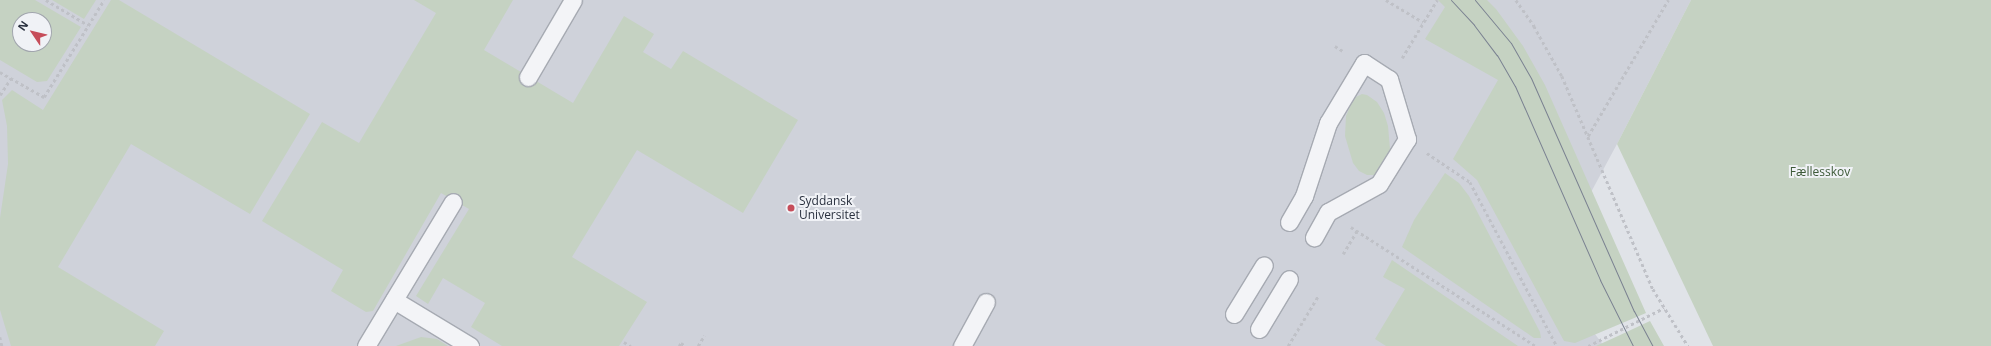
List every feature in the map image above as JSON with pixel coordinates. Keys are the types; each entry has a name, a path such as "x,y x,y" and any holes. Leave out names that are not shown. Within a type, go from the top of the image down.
{"lane":[{"path":"528,77 573,0"},
{"path":"1289,222 1304,196 1328,123 1364,63 1389,79 1407,139 1379,184 1328,212 1314,237"},
{"path":"366,346 453,202"},
{"path":"1234,314 1264,265"},
{"path":"1259,329 1289,279"},
{"path":"394,300 470,346"},
{"path":"962,346 986,302"}],"path":[{"path":"46,0 88,25"},
{"path":"0,72 44,97 104,0"},
{"path":"1386,0 1423,22"},
{"path":"1389,79 1436,0"},
{"path":"1516,0 1534,26 1562,76 1653,289 1688,346"},
{"path":"1588,136 1668,0"},
{"path":"0,95 11,78"},
{"path":"1407,139 1470,182 1557,346"},
{"path":"1328,212 1536,346"},
{"path":"1343,254 1357,231"},
{"path":"1288,346 1318,296"},
{"path":"1588,346 1664,308"},
{"path":"698,346 704,336"},
{"path":"0,339 2,346"},
{"path":"624,342 631,346"},
{"path":"679,346 681,343 686,346"}],"shaded area":[{"name":"Syddansk Universitet","path":"0,0 1691,0 1617,144 1548,272 1604,346 0,346"}],"green space":[{"path":"0,0 35,0 81,27 47,81 37,82 0,60"},
{"path":"52,0 96,0 84,19"},
{"path":"111,0 119,0 310,114 250,214 131,144 58,267 164,331 155,346 11,346 0,310 0,218 8,164 7,126 2,100 12,90 43,110"},
{"path":"414,0 513,0 484,50 573,103 624,16 654,34 643,52 671,69 683,51 798,120 743,213 637,150 572,257 647,302 619,346 502,346 471,327 485,303 443,278 428,304 416,296 469,209 441,193 373,311 366,312 331,291 343,270 262,221 322,122 359,143 436,13"},
{"path":"1438,0 1487,0 1496,9 1523,46 1545,85 1646,313 1575,343 1564,341 1477,180 1453,159 1498,80 1425,39 1445,7"},
{"name":"Fællesskov","path":"1691,0 1991,0 1991,346 1713,346 1617,144"},
{"path":"1362,94 1367,95 1377,102 1384,113 1388,126 1390,149 1381,171 1374,175 1367,175 1359,171 1353,163 1345,136 1346,116 1352,102 1356,97"},
{"path":"1445,173 1459,183 1469,196 1540,332 1541,338 1534,338 1402,247 1414,220"},
{"path":"1392,260 1518,346 1386,346 1375,339 1405,289 1383,277"},
{"path":"1650,321 1664,346 1596,346 1618,336"},
{"path":"421,337 437,339 448,346 396,346"}],"tram line":[{"path":"1451,0 1474,25 1497,55 1515,86 1600,280 1633,346"},
{"path":"1475,0 1511,43 1531,78 1634,311 1653,346"}],"place":[{"name":"Syddansk Universitet","path":"791,208"}]}
